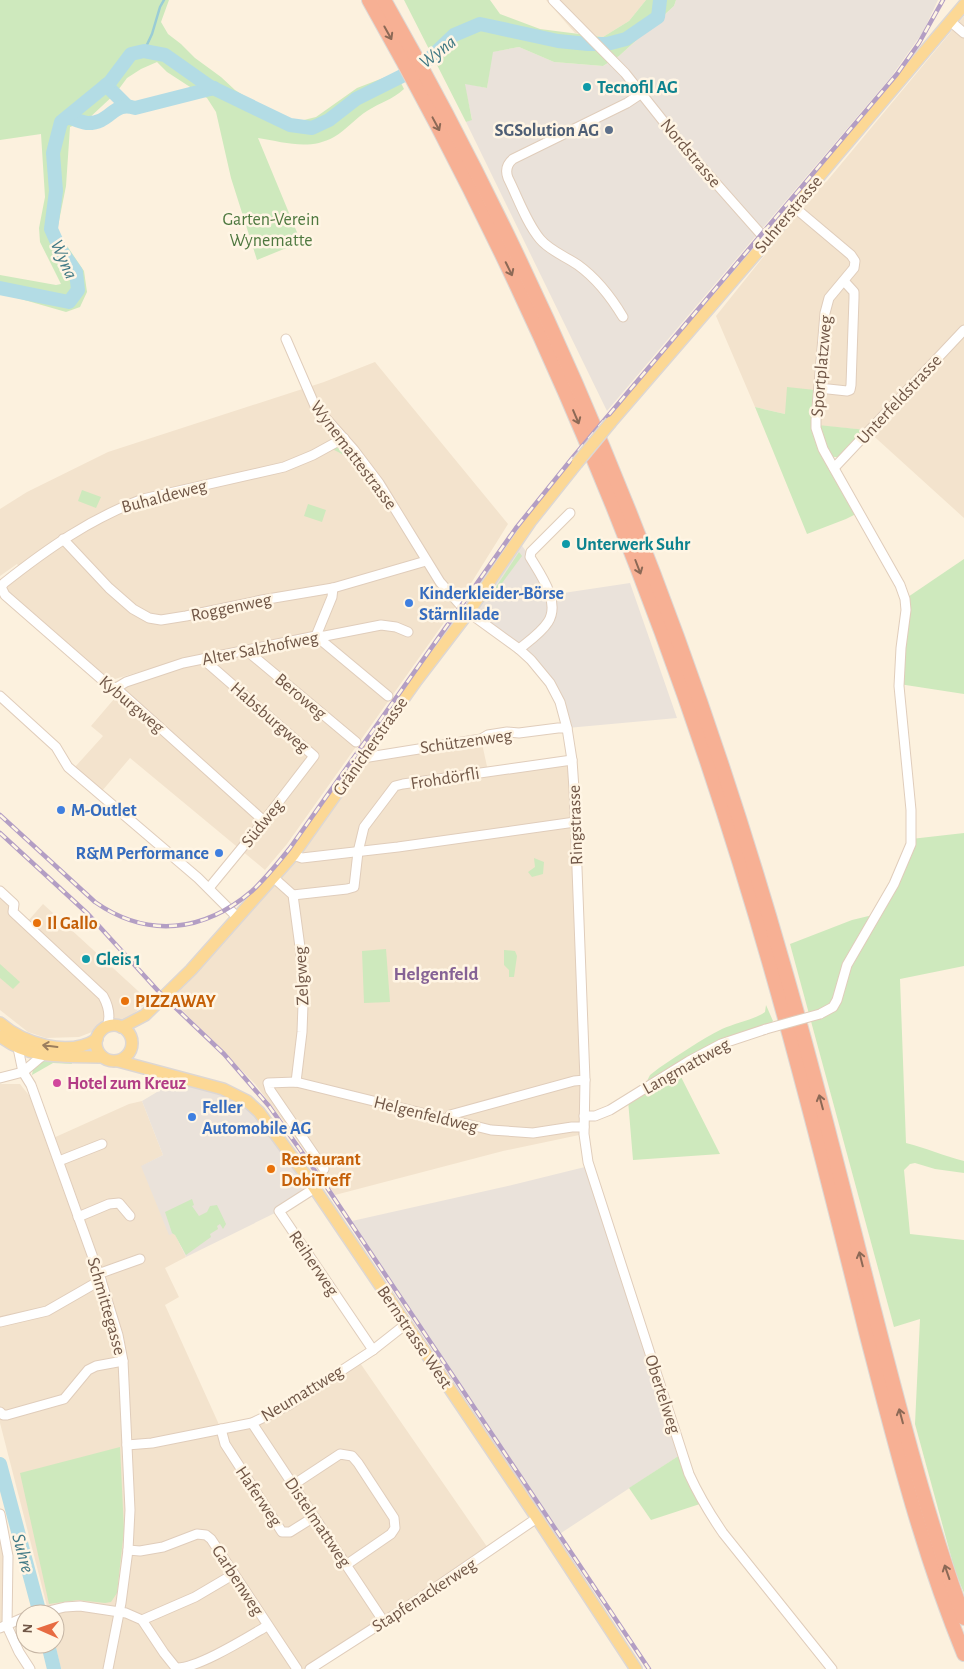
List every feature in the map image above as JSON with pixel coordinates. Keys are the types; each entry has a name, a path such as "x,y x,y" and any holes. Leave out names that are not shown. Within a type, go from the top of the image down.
{"highway":[{"path":"369,0 411,62"},
{"path":"384,0 411,62 503,227 572,375 639,534 709,726 756,870 785,969 829,1132 909,1446 936,1537 964,1618"},
{"path":"419,77 563,387 635,560 683,690 728,824 775,981 908,1489 936,1580 964,1654"}],"main road":[{"name":"Suhrerstrasse","path":"577,463 767,241 964,5"},
{"name":"Gränicherstrasse","path":"121,1026 126,1026 145,1015 191,970 293,855 416,681 468,613 530,522 577,463"},
{"name":"Gränicherstrasse","path":"132,1044 145,1015"},
{"path":"0,1022 21,1038 35,1044 75,1047 97,1039"},
{"path":"102,1057 97,1048 97,1039 101,1032 113,1025 121,1026 129,1032 138,1060 145,1068"},
{"path":"0,1036 18,1048 42,1056 102,1057 118,1061 128,1055 132,1044"},
{"name":"Bernstrasse West","path":"118,1061 209,1084 228,1091 247,1101 268,1124 315,1188 636,1669"}],"street":[{"name":"Nordstrasse","path":"553,0 625,73 683,146 767,241"},
{"path":"950,21 964,33"},
{"path":"623,317 593,278 578,265 547,246 540,239 508,178 506,170 508,164 513,159 627,103 642,93"},
{"name":"Sportplatzweg","path":"794,207 856,261 854,268 829,298 825,313 816,428 823,448 900,585 905,599 899,684 912,825 910,844 902,868 848,965 837,1000 827,1012 820,1014"},
{"path":"819,388 850,390 854,292 844,281"},
{"name":"Unterfeldstrasse","path":"834,468 964,330"},
{"name":"Wynemattestrasse","path":"286,339 314,406 344,438 390,500 440,582 468,613"},
{"name":"Buhaldeweg","path":"0,587 31,561 98,518 143,499 284,467 313,455 344,438"},
{"path":"519,649 543,628 551,617 552,612 550,595 530,557 531,552 570,513"},
{"name":"Roggenweg","path":"63,539 124,602 141,615 149,618 171,619 262,600 333,588 426,561"},
{"name":"Kyburgweg","path":"0,587 4,595 107,684 116,688 264,821"},
{"path":"333,588 332,598 316,636 388,696"},
{"name":"Ringstrasse","path":"468,613 519,649 543,673 560,702 567,728 572,760 585,1080"},
{"name":"Alter Salzhofweg","path":"116,688 126,682 183,663 316,636 325,636 381,624 408,632"},
{"name":"Beroweg","path":"246,650 356,742"},
{"name":"Habsburgweg","path":"203,659 314,756"},
{"path":"0,696 56,747 68,767 208,888 237,917"},
{"name":"Schützenweg","path":"364,755 369,757 481,739 488,735 507,732 519,733 567,728"},
{"name":"Südweg","path":"208,888 264,821 314,756"},
{"name":"Frohdörfli","path":"292,895 354,887 358,852 364,827 395,786 572,760"},
{"path":"293,855 302,858 358,852 575,822"},
{"path":"274,878 292,895"},
{"path":"0,891 14,904 13,912 103,996 109,1018 107,1027"},
{"name":"Zelgweg","path":"292,895 304,977 302,1032 296,1082"},
{"name":"Langmattweg","path":"584,1116 595,1116 610,1110 689,1061 721,1044 820,1014"},
{"name":"Schmittegasse","path":"18,1048 23,1072 31,1085 100,1277 118,1335 123,1361 130,1510 128,1550 108,1669"},
{"path":"0,1078 23,1072 42,1056"},
{"path":"448,1120 450,1115 574,1081 585,1080"},
{"name":"Obertelweg","path":"585,1080 584,1144 588,1162 696,1490 723,1533 832,1669"},
{"name":"Helgenfeldweg","path":"324,1169 270,1090 268,1083 296,1082 491,1130 514,1133 544,1132 584,1127"},
{"path":"59,1161 102,1144"},
{"name":"Reiherweg","path":"315,1188 279,1211 373,1350"},
{"path":"78,1217 109,1204 119,1203 130,1216"},
{"path":"0,1322 47,1310 100,1277 140,1259"},
{"name":"Neumattweg","path":"128,1445 152,1443 252,1423 289,1405 373,1350 406,1324"},
{"path":"0,1412 3,1415 7,1415 64,1399 88,1370 96,1366 123,1361"},
{"name":"Distelmattweg","path":"252,1423 384,1622"},
{"name":"Haferweg","path":"221,1429 225,1444 282,1532 290,1532 314,1517"},
{"path":"293,1485 340,1454 352,1456 358,1463 394,1518 396,1528 391,1534 346,1565"},
{"path":"0,1514 8,1556 4,1627 30,1669"},
{"name":"Stapfenackerweg","path":"310,1669 384,1622 537,1518"},
{"name":"Garbenweg","path":"128,1550 140,1551 164,1547 190,1536 206,1535 297,1669"},
{"path":"142,1620 195,1597 234,1574"},
{"path":"65,1607 80,1606 126,1613 142,1620 164,1653 176,1668 181,1669 189,1668 267,1626"},
{"path":"4,1627 15,1620"}],"shaded area":[{"path":"546,0 646,0 629,21 603,37 575,33"},
{"path":"676,0 938,0 923,32 891,77 607,411 466,122 472,119 464,83 487,88 492,52 519,47 554,62 603,66 619,56 674,6"},
{"path":"964,16 964,518 867,430 813,425 785,414 755,407 716,316 817,190 827,181"},
{"path":"375,362 508,524 465,593 287,844 265,870 130,758 102,791 75,767 103,736 91,726 114,699 119,699 135,713 139,709 120,689 173,662 115,679 105,677 10,595 6,591 9,583 23,572 17,564 0,576 0,509 27,492 108,452 324,382"},
{"path":"518,540 530,557 550,595 630,583 677,718 567,728 543,673 468,613"},
{"path":"481,739 488,771 572,760 584,1134 503,1151 335,1195 288,1127 255,1084 171,999 277,874 364,755"},
{"path":"0,897 28,921 43,904 149,1001 128,1018 79,1037 46,1038 28,1032 0,1010"},
{"path":"188,1079 247,1101 315,1188 279,1211 186,1257 175,1233 169,1235 141,1166 163,1155 142,1101 167,1086"},
{"path":"0,1084 20,1084 39,1108 51,1139 129,1104 142,1101 163,1155 142,1166 186,1257 165,1268 179,1297 165,1305 221,1429 252,1423 358,1360 490,1551 310,1669 61,1669 58,1654 65,1654 65,1604 46,1604 0,1423"},
{"path":"589,1166 683,1453 558,1535 352,1221"},
{"path":"0,1519 8,1556 7,1626 0,1628"}],"green space":[{"name":"Garten-Verein Wynematte","path":"0,0 169,0 161,22 168,34 235,90 276,116 296,122 316,117 357,88 396,73 404,89 367,111 334,137 325,141 306,145 258,138 301,242 257,260 231,178 216,112 207,98 167,72 157,62 127,78 116,93 87,120 70,127 66,186 57,231 84,271 87,292 80,307 66,312 0,293 0,275 56,285 61,284 40,242 39,228 45,197 41,134 0,140"},
{"path":"404,0 490,0 500,14 540,29 603,37 629,21 646,0 676,0 674,6 619,56 603,66 554,62 519,47 493,52 487,88 465,84 472,120 466,122"},
{"path":"787,387 815,390 813,425 860,512 807,534 755,407 785,414"},
{"path":"818,425 867,430 840,457 833,457 828,453"},
{"path":"336,446 344,447 349,451 384,497 383,499 357,465 334,450 333,448"},
{"path":"82,490 101,497 96,508 78,501"},
{"path":"308,504 326,510 322,522 304,516"},
{"path":"519,552 522,556 489,601 490,596"},
{"path":"964,559 964,694 899,684 905,599"},
{"path":"964,833 964,966 900,979 906,1143 964,1161 964,1173 935,1169 915,1163 910,1164 904,1170 910,1234 964,1240 964,1593 955,1571 915,1424 920,1319 894,1327 790,944 852,920 877,914 911,839"},
{"path":"534,858 544,862 543,874 532,877 528,872 535,867"},
{"path":"386,949 390,1002 364,1003 362,951"},
{"path":"504,950 515,951 517,956 514,977 509,977 509,970 504,965"},
{"path":"0,964 20,982 13,989 0,978"},
{"path":"766,1005 773,1021 766,1029 741,1036 677,1069 720,1154 633,1160 628,1100 646,1083 650,1075 659,1068 714,1033 761,1015 765,1012"},
{"path":"43,1060 71,1061 72,1064 53,1063 32,1075 33,1069"},
{"path":"192,1199 194,1205 192,1206 199,1216 207,1212 210,1206 217,1205 226,1224 223,1229 220,1224 217,1226 218,1229 210,1234 211,1237 186,1255 172,1233 165,1212"},
{"path":"120,1447 124,1530 117,1593 111,1602 78,1600 49,1604 20,1473"},
{"path":"683,1453 703,1503 651,1520 629,1488"}],"waterway":[{"path":"144,51 164,0"},
{"name":"Wyna","path":"0,288 69,302 78,290 76,272 60,249 51,229 56,191 53,153 61,122 110,82 131,54 144,51 165,55 209,86 290,125 312,128 329,120 356,99 412,71 429,59 454,35 480,24 558,41 607,44 626,39 658,17 660,0"},
{"name":"Wyna","path":"106,85 126,105"},
{"name":"Wyna","path":"68,117 87,123 95,122 102,120 116,109 122,107 135,108 214,88"},
{"name":"Suhre","path":"0,1464 37,1604"},
{"name":"Suhre","path":"50,1654 54,1669"}],"railway":[{"path":"0,815 95,902 115,914 135,922 155,926 175,926 195,922 215,915 234,905 252,891 290,848 516,528 574,456 897,74 919,43 943,0"},
{"path":"0,833 88,914 160,993 224,1054 269,1106 328,1189 649,1669"}],"place":[{"name":"Tecnofil AG","path":"587,87"},
{"name":"SGSolution AG","path":"609,130"},
{"name":"Unterwerk Suhr","path":"566,544"},
{"name":"Kinderkleider-Börse Stärnlilade","path":"409,603"},
{"name":"M-Outlet","path":"61,810"},
{"name":"R&M Performance","path":"219,853"},
{"name":"Il Gallo","path":"37,923"},
{"name":"Gleis 1","path":"86,959"},
{"name":"PIZZAWAY","path":"125,1001"},
{"name":"Hotel zum Kreuz","path":"57,1083"},
{"name":"Feller Automobile AG","path":"192,1117"},
{"name":"Restaurant DobiTreff","path":"271,1169"}],"district":[{"name":"Helgenfeld","path":"436,973"}]}
